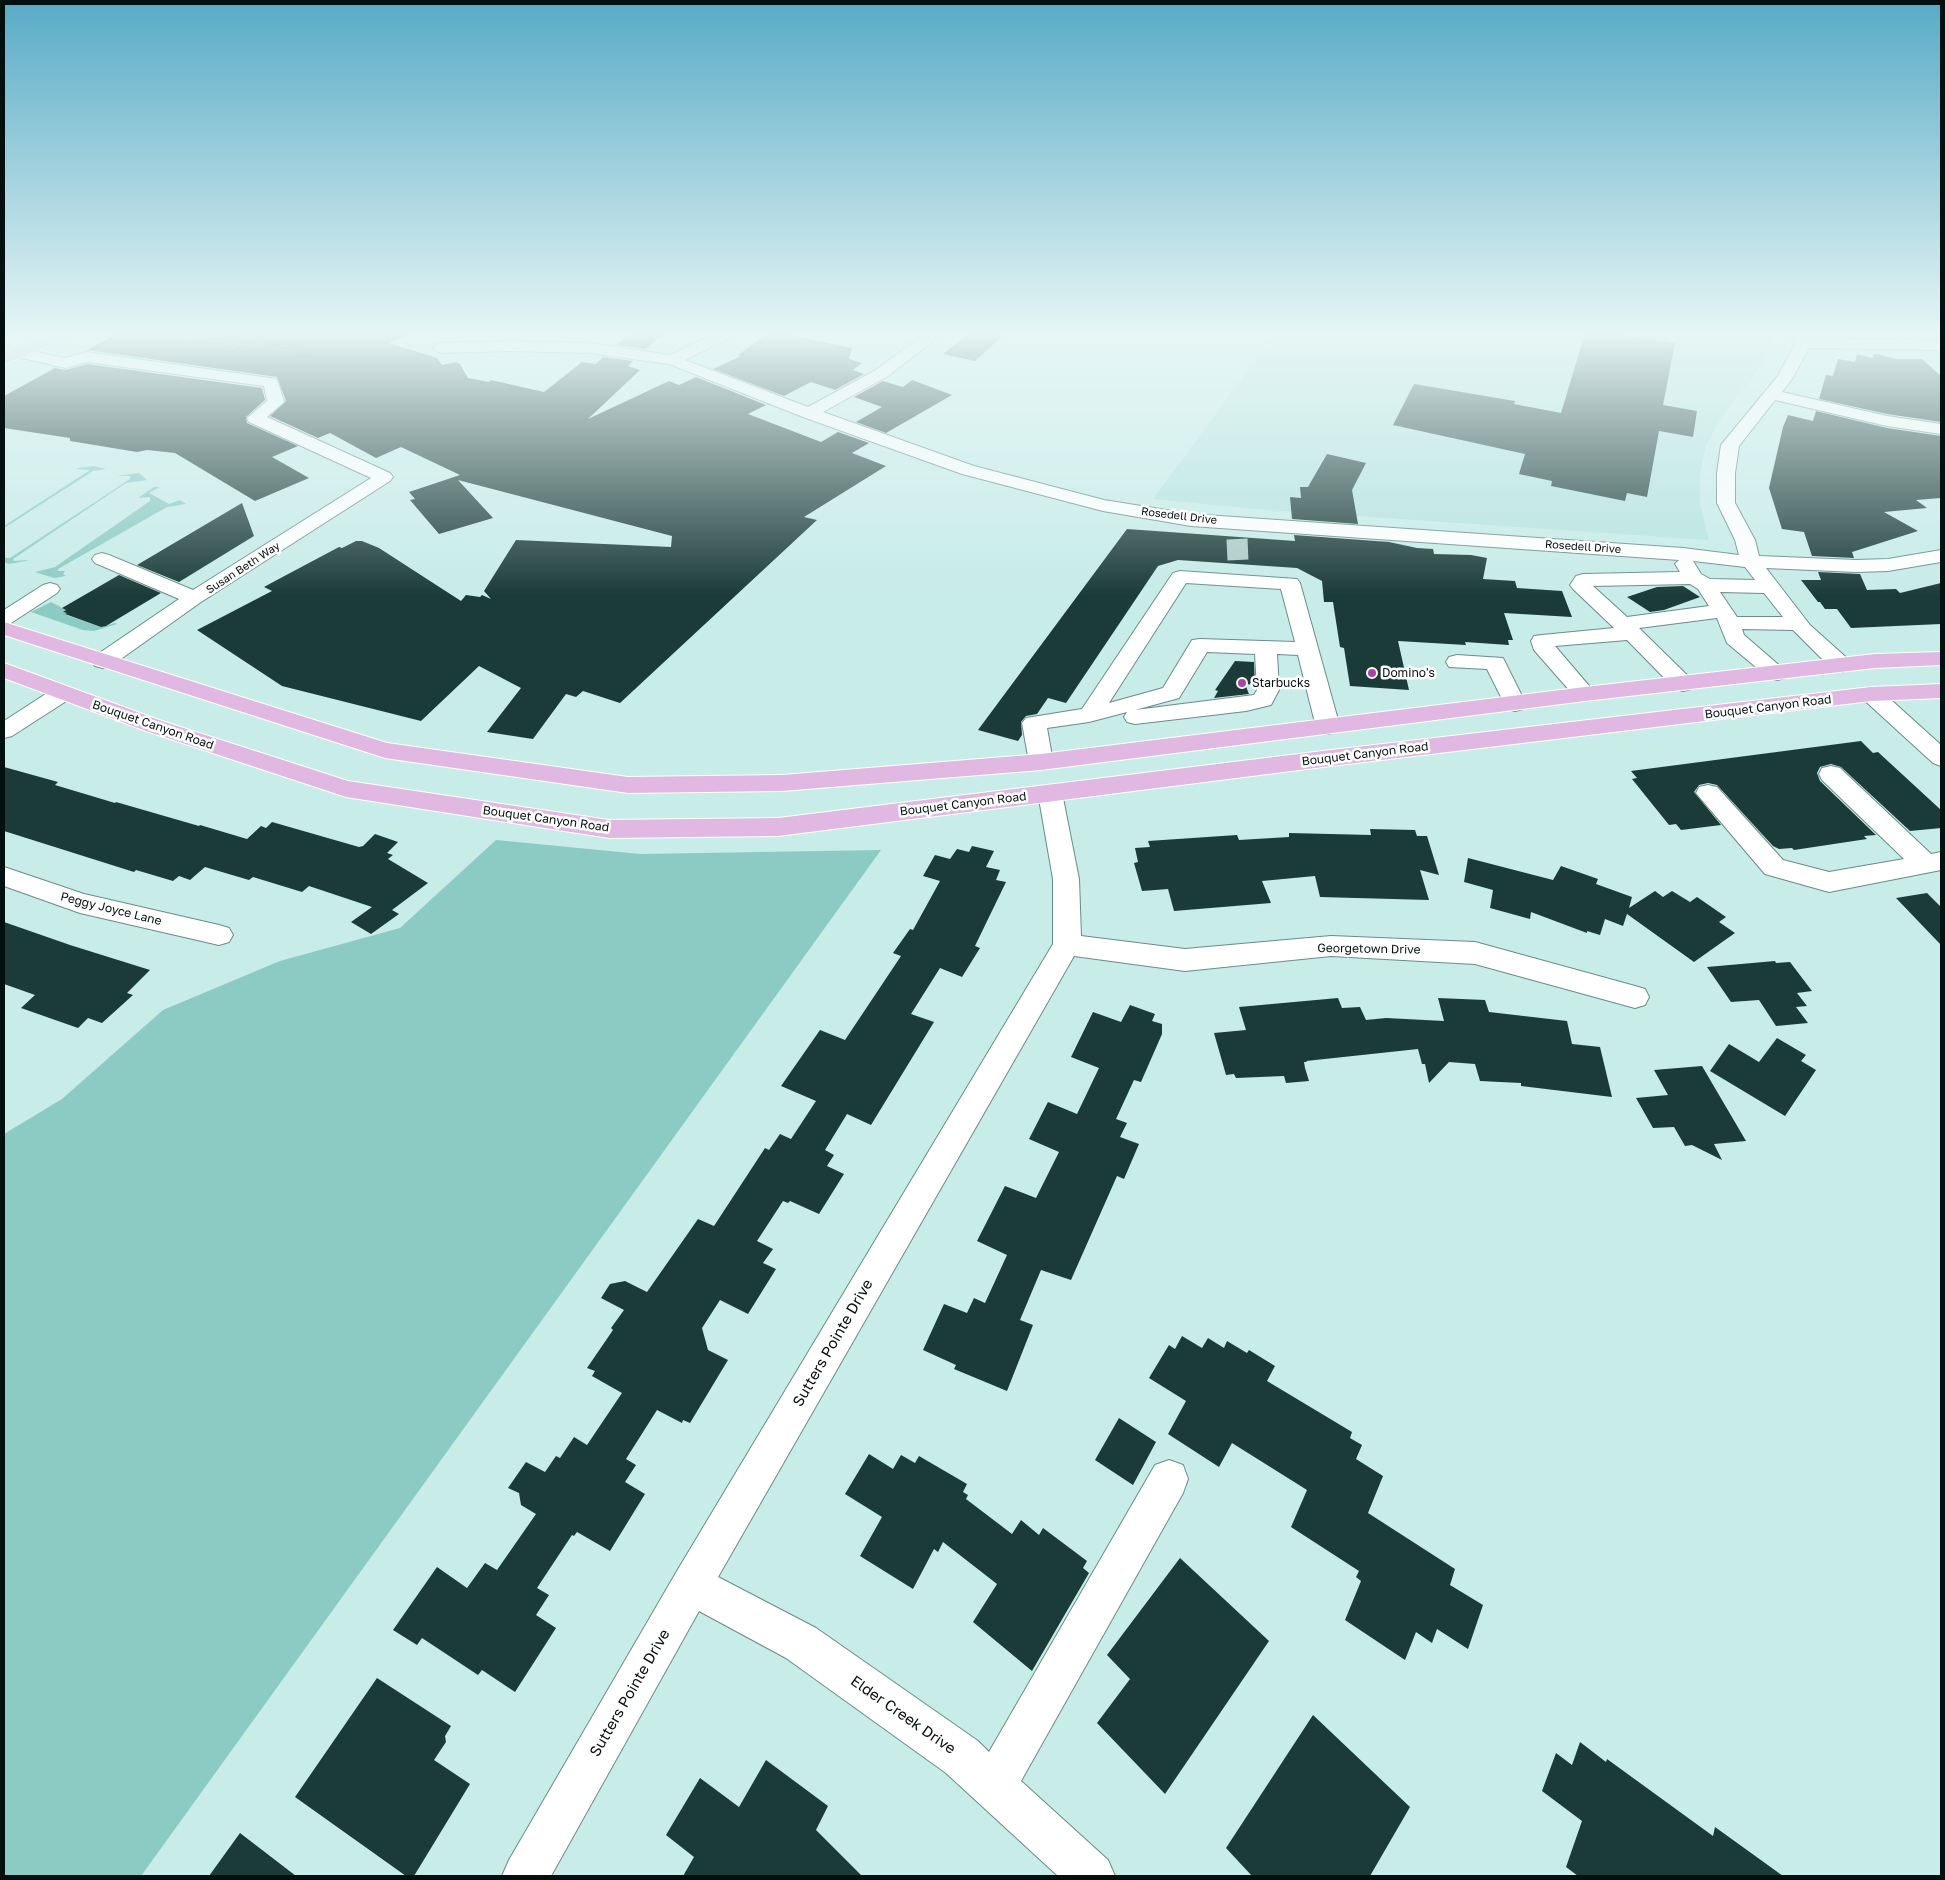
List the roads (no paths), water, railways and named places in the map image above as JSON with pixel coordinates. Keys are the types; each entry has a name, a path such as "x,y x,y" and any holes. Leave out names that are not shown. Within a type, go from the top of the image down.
{"main road":[{"name":"Bouquet Canyon Road","path":"4,628 385,750 628,785 1194,776 1871,694 1941,691"},
{"name":"Bouquet Canyon Road","path":"4,670 163,729 346,789 609,829 778,827 1328,727 1585,694 1875,661 1941,659"},
{"path":"63,693 103,661"},
{"path":"1841,665 1871,694"},
{"path":"1194,776 1245,754 1465,726 1460,718 1431,713"}],"street":[{"name":"Susan Beth Way","path":"103,661 194,598 384,477 261,421"},
{"name":"Rosedell Drive","path":"830,421 968,470 1048,492 1103,505 1191,520 1237,531 1679,554 1751,562 1817,563 1856,566 1888,565 1941,556"},
{"path":"1750,421 1730,445 1726,473 1726,503 1745,540 1751,562 1799,624 1841,665"},
{"path":"1882,421 1941,428"},
{"path":"1679,554 1727,617 1735,638 1777,673"},
{"path":"102,559 194,598"},
{"path":"1089,715 1180,577 1238,571 1290,583 1328,727"},
{"path":"1683,684 1627,628 1580,585 1583,580 1699,582 1771,587"},
{"path":"4,619 50,589"},
{"path":"1585,694 1542,645 1542,641 1627,628 1727,617 1799,624"},
{"path":"1067,945 1066,880 1034,723 1089,715 1171,693 1200,645 1307,648"},
{"path":"1089,715 1125,718 1246,704 1263,700 1268,690 1266,647"},
{"path":"1457,662 1495,663 1516,704"},
{"path":"4,730 63,693"},
{"path":"1871,694 1941,758"},
{"path":"1831,774 1933,863"},
{"path":"1708,793 1774,867 1828,882 1933,863"},
{"name":"Peggy Joyce Lane","path":"4,876 80,903 220,935"},
{"name":"Georgetown Drive","path":"1067,945 1185,960 1331,946 1475,953 1636,997"},
{"name":"Sutters Pointe Drive","path":"525,1876 691,1585 1067,945"},
{"path":"994,1786 1169,1479"},
{"name":"Elder Creek Drive","path":"691,1585 802,1643 962,1757 1092,1876"}],"tunnel":[{"path":"1237,539 1238,561"}],"place":[{"name":"Domino's","path":"1372,673"},
{"name":"Starbucks","path":"1242,683"}]}
